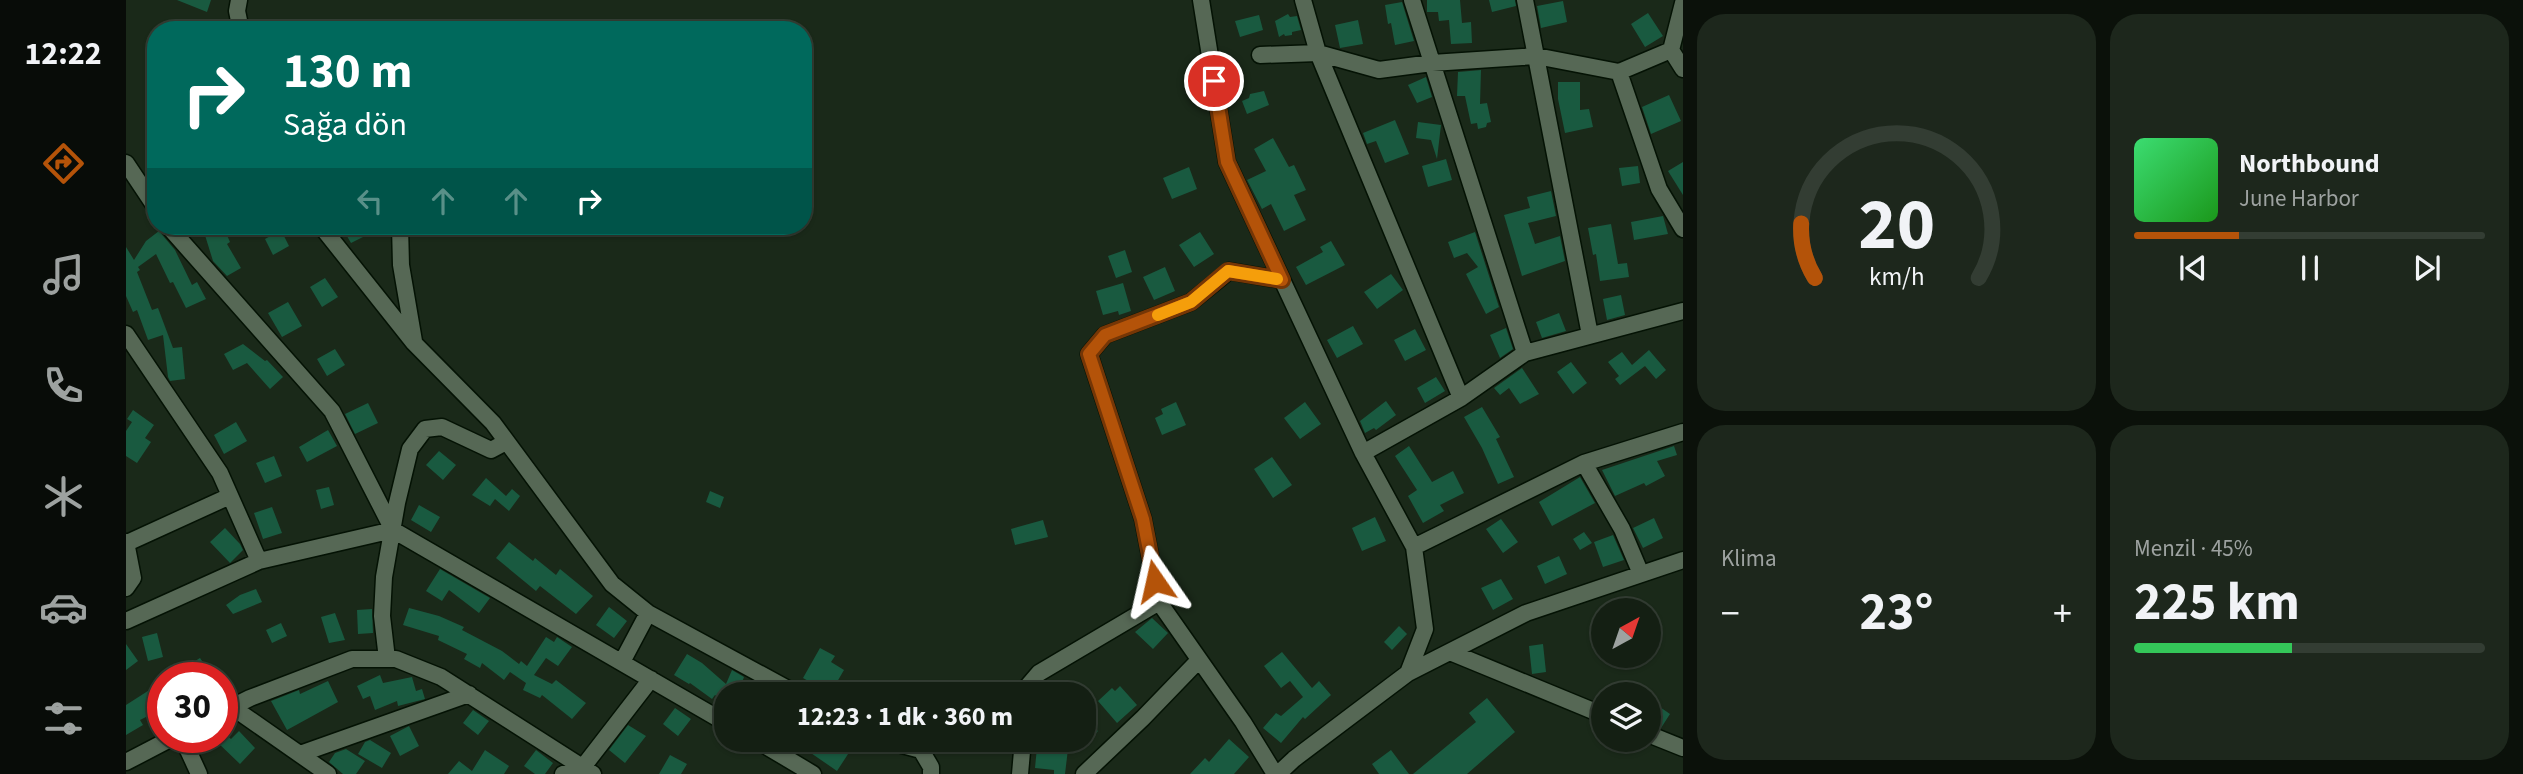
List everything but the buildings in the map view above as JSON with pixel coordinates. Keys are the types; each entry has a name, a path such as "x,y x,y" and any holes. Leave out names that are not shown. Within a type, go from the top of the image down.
{"street":[{"path":"239,0 239,21"},
{"path":"1201,0 1227,162 1363,453 1413,547 1425,629 1408,673"},
{"path":"1303,0 1318,53 1461,398"},
{"path":"1412,0 1525,353"},
{"path":"1525,0 1590,335"},
{"path":"1683,3 1671,50 1683,69"},
{"path":"1260,55 1318,53 1379,70 1432,63 1536,56 1619,72 1671,50"},
{"path":"1619,72 1659,189 1683,229"},
{"path":"126,163 147,187"},
{"path":"176,235 332,411 393,530 714,716"},
{"path":"327,235 414,344 492,423 612,584 648,613 775,682"},
{"path":"400,235 401,265 414,344"},
{"path":"1282,280 1228,271 1191,302 1105,335 1089,354 1143,519 1159,602 1277,774 1295,766 1408,673 1526,613 1683,560"},
{"path":"1363,453 1461,398 1525,353 1683,311"},
{"path":"126,334 220,473 259,561"},
{"path":"387,659 382,616 384,577 410,449 425,429 442,427 491,450 506,442"},
{"path":"1413,547 1584,463 1683,432"},
{"path":"1584,463 1622,530 1641,574"},
{"path":"126,588 133,578 126,543 230,496"},
{"path":"126,621 259,561 393,530"},
{"path":"1032,682 1040,673 1159,602"},
{"path":"622,662 648,613"},
{"path":"1450,652 1591,710"},
{"path":"238,706 352,659 396,659 441,677 588,771"},
{"path":"1084,774 1143,719 1199,660"},
{"path":"562,774 588,771 651,679"},
{"path":"300,754 469,694"},
{"path":"238,717 328,774"},
{"path":"1661,739 1683,748"},
{"path":"126,762 147,751"},
{"path":"776,752 813,774"},
{"path":"922,752 931,766 932,774"},
{"path":"1020,774 1022,752"},
{"path":"189,753 199,774"}],"slow traffic":[{"path":"1158,315 1191,302 1228,271 1277,279"}],"route":[{"path":"1155,581 1143,519 1089,354 1105,335 1191,302 1228,271 1282,280 1227,162 1214,81"}]}
